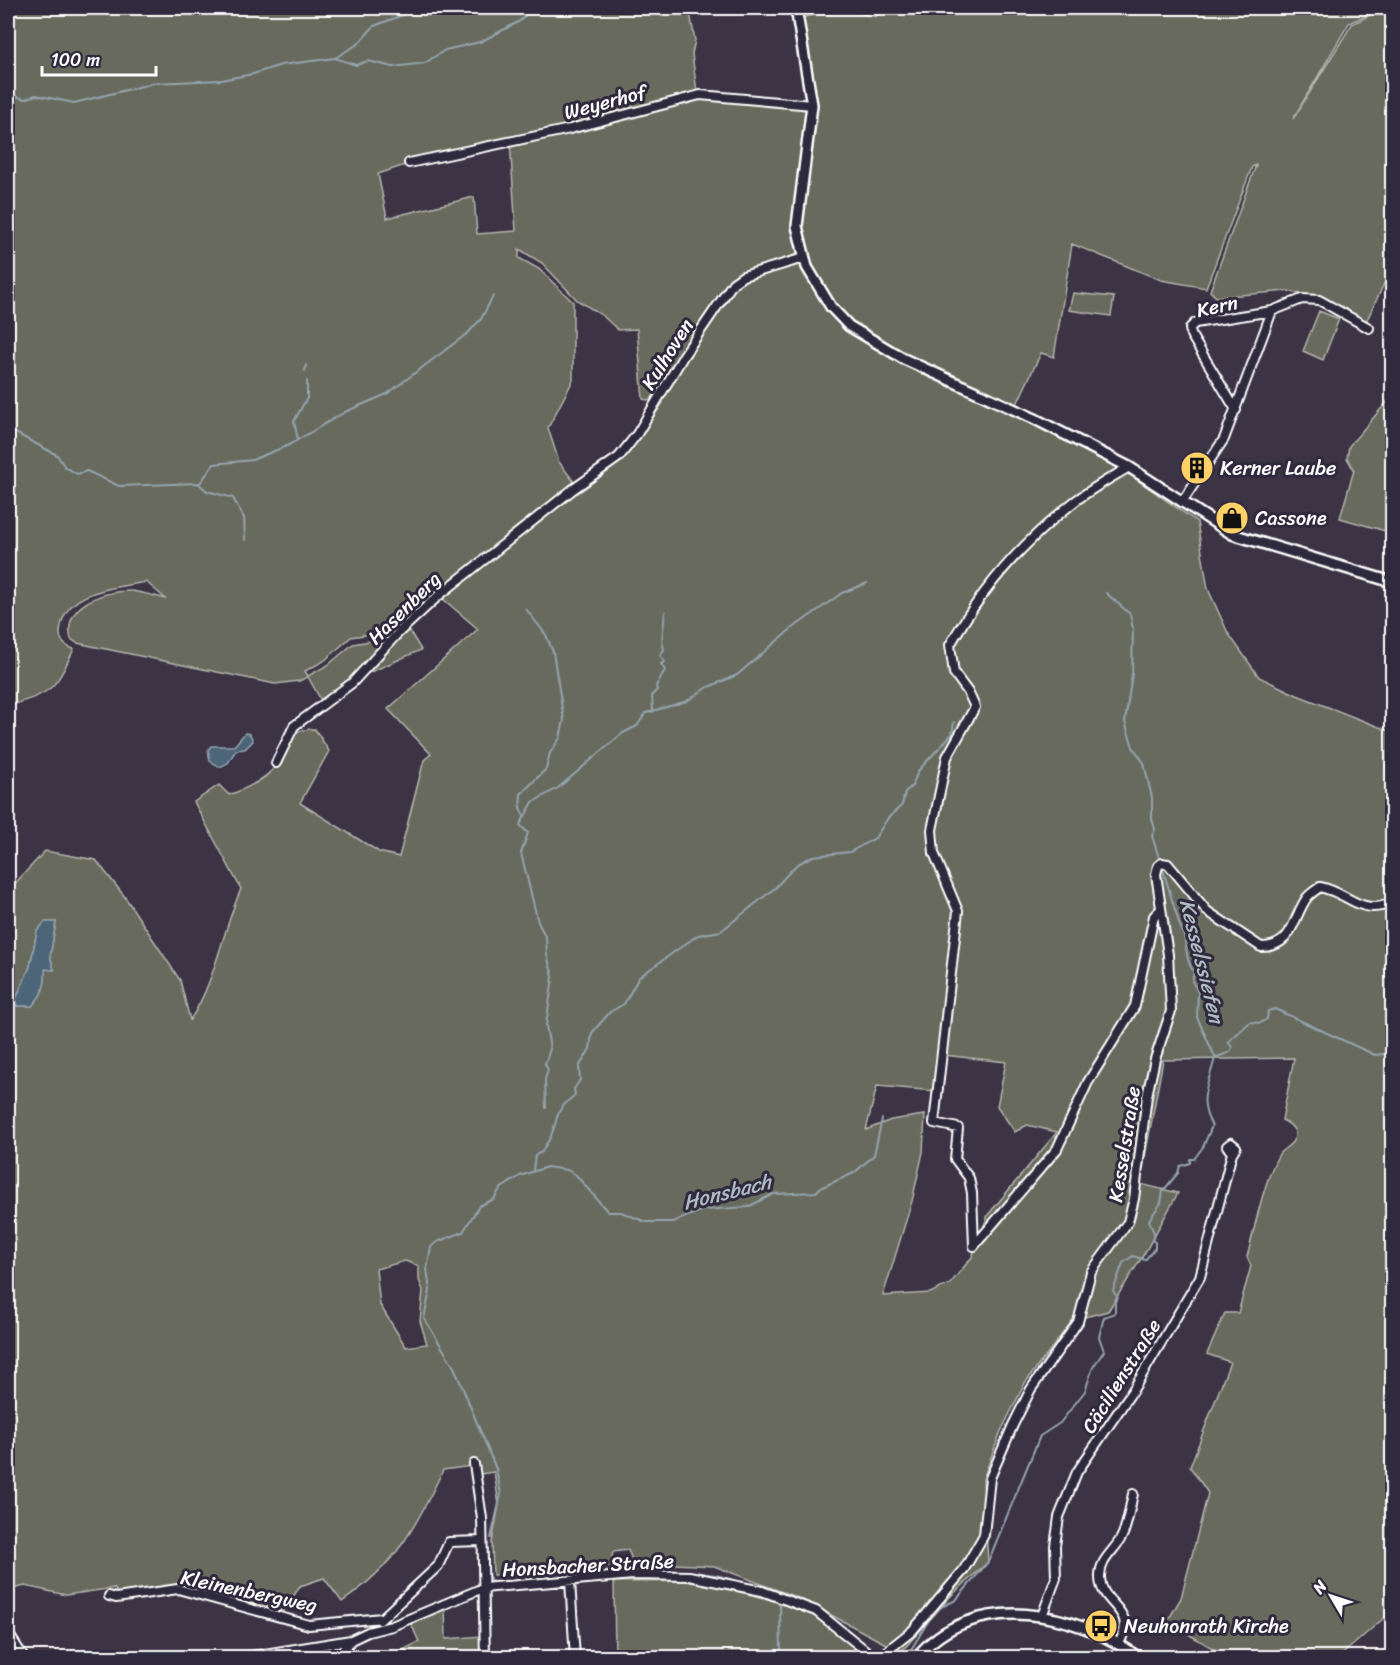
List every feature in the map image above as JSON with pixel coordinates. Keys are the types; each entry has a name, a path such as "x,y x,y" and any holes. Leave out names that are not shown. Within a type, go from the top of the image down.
{"street":[{"path":"796,8 812,105 797,226 804,258 820,293 831,307 860,333 904,359 1033,418 1129,467 1220,528 1239,537 1392,582"},
{"name":"Weyerhof","path":"409,163 570,129 700,95 812,105"},
{"name":"Kulhoven","path":"572,490 619,457 628,447 684,355 733,283 743,276 804,258"},
{"name":"Kern","path":"1236,410 1191,335 1190,328 1195,323 1272,311 1302,298 1319,300 1369,328"},
{"path":"1182,502 1224,439 1272,311"},
{"path":"1129,467 1075,501 1054,519 986,587 950,645 954,673 968,692 975,707 947,757 932,830 934,853 958,910 934,1124 958,1128 955,1159 969,1178 972,1193 974,1246 1057,1149 1088,1082 1136,1006 1154,916 1161,909"},
{"name":"Hasenberg","path":"276,763 294,726 352,683 398,633 453,582 572,490"},
{"name":"Kesselstraße","path":"877,1658 912,1631 968,1562 984,1535 990,1478 1013,1425 1031,1389 1078,1322 1083,1295 1096,1264 1128,1222 1134,1199 1147,1096 1155,1059 1171,1011 1156,874 1158,866 1162,863 1168,864 1207,911 1262,947 1276,945 1286,939 1308,896 1320,887 1330,889 1360,907 1381,907 1392,903"},
{"name":"Cäcilienstraße","path":"1042,1616 1056,1578 1055,1546 1059,1516 1077,1472 1133,1390 1200,1277 1232,1153"},
{"path":"474,1464 482,1541 485,1658"},
{"path":"1119,1642 1125,1633 1126,1621 1101,1586 1100,1572 1107,1556 1123,1536 1133,1494"},
{"path":"368,1632 438,1566 449,1542 482,1541"},
{"name":"Honsbacher Straße","path":"337,1658 351,1640 368,1632 392,1626 483,1588 633,1575 689,1576 762,1591 816,1611 877,1658"},
{"path":"570,1581 575,1658"},
{"name":"Kleinenbergweg","path":"109,1596 116,1599 178,1589 309,1625 382,1617"},
{"path":"916,1658 931,1642 966,1623 1008,1614 1042,1616 1086,1626 1119,1642 1139,1658"},
{"path":"8,1634 24,1658"},
{"path":"239,1658 351,1640"}],"green space":[{"path":"8,8 689,8 695,40 692,54 697,92 812,105 808,152 814,98 798,19 836,8 876,17 880,8 1382,8 1349,23 1293,119 1352,24 1385,8 1392,8 1392,267 1365,324 1322,300 1288,291 1216,297 1210,291 1256,165 1252,167 1206,288 1161,280 1072,244 1054,357 1041,353 1016,406 862,335 878,349 910,366 1035,424 1046,432 1048,431 1130,475 1197,522 1208,589 1228,633 1259,677 1297,695 1392,732 1392,920 1386,925 1387,960 1392,961 1392,1611 1338,1658 1228,1657 1167,1622 1181,1598 1208,1493 1190,1467 1230,1362 1207,1354 1225,1313 1238,1313 1251,1266 1247,1257 1264,1190 1279,1154 1292,1143 1295,1137 1293,1128 1282,1120 1294,1058 1163,1060 1140,1184 1178,1193 1144,1254 1108,1311 1073,1320 1025,1383 1001,1431 983,1479 988,1562 951,1596 901,1652 801,1599 714,1566 633,1562 628,1550 613,1552 610,1566 493,1575 492,1542 499,1505 494,1472 480,1474 472,1466 443,1470 403,1544 377,1573 342,1602 324,1578 300,1586 284,1611 181,1587 118,1594 114,1588 66,1595 25,1586 8,1590 8,891 45,851 96,860 125,897 180,980 190,1020 213,972 241,889 194,802 219,785 229,795 256,783 273,769 293,735 315,729 329,751 300,803 379,852 399,857 424,760 431,754 388,709 478,629 436,593 396,630 351,637 324,661 305,671 308,676 328,665 353,644 403,635 409,630 421,650 350,681 322,702 308,677 299,681 275,684 77,643 71,639 72,618 78,609 96,597 128,591 166,599 146,582 105,589 80,600 70,608 63,619 60,636 64,644 74,649 62,674 43,693 8,706","holes":["510,141 516,231 477,234 474,197 387,218 378,174 426,158","519,249 542,263 577,300 603,316 618,330 637,329 643,399 663,403 623,460 581,491 559,462 548,428 573,380 573,302 539,269 519,258","45,922 56,922 50,956 54,970 45,969 43,989 32,1006 17,1006 16,999 30,967 37,931","943,1055 1006,1062 997,1106 1015,1132 1027,1125 1057,1132 988,1215 972,1257 950,1284 930,1293 883,1296 912,1201 923,1152 925,1115 891,1120 866,1130 877,1086 935,1091","405,1261 419,1266 419,1280 423,1290 420,1321 427,1344 406,1347 380,1305 376,1269"]},
{"path":"1073,293 1114,297 1111,316 1069,310"},
{"path":"1319,311 1339,319 1323,360 1303,351"},
{"path":"1392,396 1392,533 1340,518 1354,470 1347,458 1349,446"},
{"path":"695,1581 776,1601 777,1596 814,1613 872,1657 615,1657 614,1582"},
{"path":"445,1607 446,1639 482,1636 482,1657 387,1658 419,1642 410,1621"}],"water":[{"path":"245,733 250,734 253,741 245,749 236,750 228,763 220,767 210,761 208,750 211,746 234,746"},
{"path":"45,922 56,922 50,956 54,970 45,969 43,989 32,1006 17,1006 16,999 30,967 37,931"}],"waterway":[{"path":"8,94 25,99 36,95 74,103 154,83 221,80 253,74 281,65 335,58 358,44 374,26 403,15 406,8"},
{"path":"335,58 356,65 368,61 393,67 425,63 445,50 480,42 520,21 532,8"},
{"path":"8,429 57,455 65,467 77,474 87,471 119,486 200,483 214,464 252,460 289,445 345,412 387,394 468,333 481,319 493,296"},
{"path":"305,371 306,365"},
{"path":"298,440 294,421 307,398 307,381"},
{"path":"198,483 207,491 233,498 244,518 245,540"},
{"path":"546,1108 545,1079 548,1070 545,1064 550,1049 546,1025 553,977 547,955 546,938 538,922 521,853 528,833 520,825 533,802 558,788 623,733 637,726 646,713 687,701 706,688 737,675 790,630 842,593 867,583"},
{"name":"Kesselssiefen","path":"1106,593 1130,614 1133,629 1132,674 1125,722 1133,747 1144,763 1152,798 1152,819 1155,829 1152,836 1159,858"},
{"path":"524,816 520,808 521,794 546,769 550,753 560,738 564,720 553,652 546,635 526,609"},
{"path":"653,712 652,695 657,690 656,686 665,670 661,664 665,662 660,655 664,650 662,640 665,612"},
{"path":"533,1170 535,1155 542,1152 550,1138 558,1113 575,1095 574,1089 580,1080 579,1067 590,1049 592,1033 610,1012 624,1004 639,977 698,935 721,931 775,888 796,865 813,856 850,852 875,838 888,818 902,805 905,792 912,786 918,771 952,734 954,722"},
{"name":"Kesselssiefen","path":"1163,870 1183,931 1188,961 1194,972 1192,981 1198,992 1197,1017 1215,1057"},
{"path":"902,1658 912,1648 935,1610 956,1600 988,1562 1040,1436 1060,1423 1085,1391 1093,1367 1104,1351 1099,1337 1104,1317 1115,1313 1115,1301 1118,1298 1113,1291 1123,1263 1133,1256 1145,1260 1155,1248 1155,1242 1152,1240 1155,1236 1149,1220 1161,1203 1163,1191 1178,1173 1180,1166 1194,1159 1203,1147 1212,1126 1205,1108 1205,1093 1215,1058 1230,1052 1232,1047 1228,1042 1250,1022 1260,1023 1267,1019 1268,1011 1275,1009 1375,1055 1392,1053"},
{"name":"Honsbach","path":"491,1538 501,1494 496,1469 454,1367 424,1318 430,1291 427,1269 431,1247 437,1242 463,1232 479,1206 494,1199 500,1189 520,1176 547,1167 567,1170 576,1175 608,1212 621,1212 646,1222 673,1222 703,1210 748,1207 773,1194 816,1192 854,1173 874,1155 882,1119"},
{"name":"Honsbach","path":"488,1550 487,1574 493,1583 643,1568 716,1575 780,1593"},
{"name":"Honsbach","path":"780,1601 781,1658"}],"place":[{"name":"Kerner Laube","path":"1197,468"},
{"name":"Cassone","path":"1232,518"},
{"name":"Neuhonrath Kirche","path":"1101,1626"}]}
